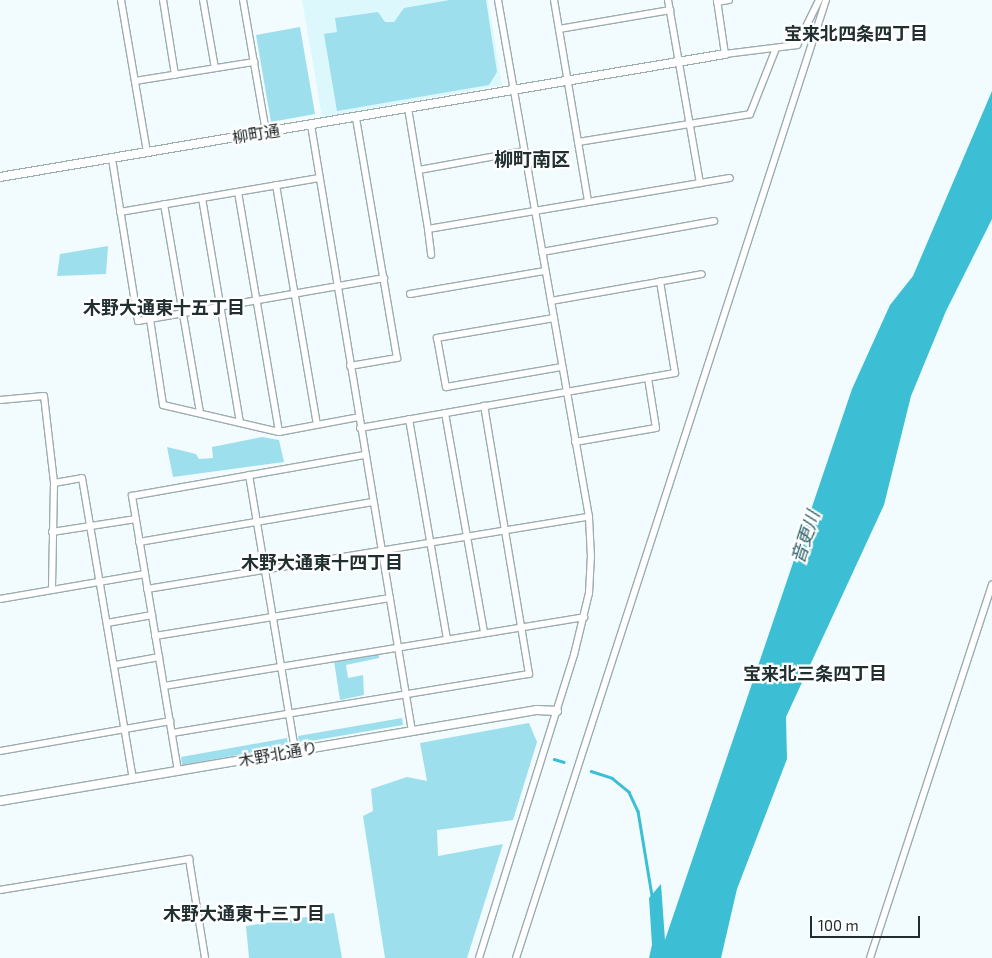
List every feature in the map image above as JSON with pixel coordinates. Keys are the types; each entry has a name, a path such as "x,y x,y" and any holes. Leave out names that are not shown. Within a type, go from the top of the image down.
{"street":[{"path":"121,0 147,152"},
{"path":"163,0 175,75"},
{"path":"203,0 215,68"},
{"path":"243,0 266,132"},
{"path":"479,958 584,617 591,557 589,517 498,0"},
{"path":"554,0 588,202"},
{"path":"668,0 700,183"},
{"path":"728,0 717,1 725,54 775,51 802,41 819,0"},
{"path":"516,958 826,0"},
{"path":"559,29 670,10"},
{"path":"578,142 750,114 775,51"},
{"name":"柳町通","path":"0,177 725,54"},
{"path":"135,81 254,62"},
{"path":"408,108 431,255"},
{"path":"350,366 397,358 356,117"},
{"path":"310,125 412,731"},
{"path":"419,170 524,151"},
{"path":"112,159 138,321 384,278"},
{"path":"120,212 319,178"},
{"path":"428,229 730,178"},
{"path":"276,185 317,425"},
{"path":"238,192 278,432"},
{"path":"202,198 240,422"},
{"path":"164,204 200,413"},
{"path":"542,252 714,222"},
{"path":"410,294 545,271"},
{"path":"551,300 702,274"},
{"path":"360,428 675,373 660,281"},
{"path":"554,318 437,338 446,387 562,367"},
{"path":"150,319 163,404 278,432 359,417"},
{"path":"575,442 656,428 648,378"},
{"path":"0,400 44,396 54,483 52,590"},
{"path":"172,733 529,674 484,406"},
{"path":"445,413 484,633"},
{"path":"409,419 447,639"},
{"path":"178,771 132,496 365,455"},
{"path":"249,475 295,751"},
{"path":"54,483 82,478 133,779"},
{"path":"140,542 373,502"},
{"path":"147,589 589,517"},
{"path":"52,532 136,519"},
{"path":"0,599 145,574"},
{"path":"870,958 992,584"},
{"path":"155,636 390,598"},
{"path":"107,623 152,615"},
{"path":"164,686 584,617"},
{"path":"115,665 159,657"},
{"name":"木野北通り","path":"0,801 537,710 556,711"},
{"path":"0,751 170,720"},
{"path":"0,890 189,859 205,958"}],"shaded area":[{"path":"302,0 488,0 502,85 322,117"},
{"path":"450,0 486,0 497,72 489,85 337,111 324,34 337,32 335,18 378,12 385,22 394,22 404,8"},
{"path":"300,27 315,114 271,122 256,35"},
{"path":"108,246 106,274 57,276 60,254"},
{"path":"262,437 279,440 284,462 173,477 167,447 196,454 199,459 213,458 212,447"},
{"path":"379,653 379,658 346,665 348,678 363,675 364,695 340,700 334,661"},
{"path":"402,718 403,725 299,743 298,736"},
{"path":"529,723 537,742 513,820 437,830 438,856 503,844 467,958 385,958 363,816 373,811 371,789 407,777 427,781 420,743"},
{"path":"287,738 288,746 182,765 181,757"},
{"path":"334,913 342,958 249,958 246,926"}],"water":[{"name":"音更川","path":"992,91 992,219 946,311 911,396 884,505 786,717 787,759 737,889 721,958 649,958 652,945 649,898 661,884 665,940 852,389 890,305 913,276"}],"waterway":[{"path":"554,759 564,762"},
{"path":"591,771 612,778 629,792 638,811 652,896"}],"district":[{"name":"宝来北四条四丁目","path":"856,33"},
{"name":"柳町南区","path":"532,159"},
{"name":"木野大通東十五丁目","path":"164,307"},
{"name":"木野大通東十四丁目","path":"322,562"},
{"name":"宝来北三条四丁目","path":"815,673"},
{"name":"木野大通東十三丁目","path":"244,913"}]}
